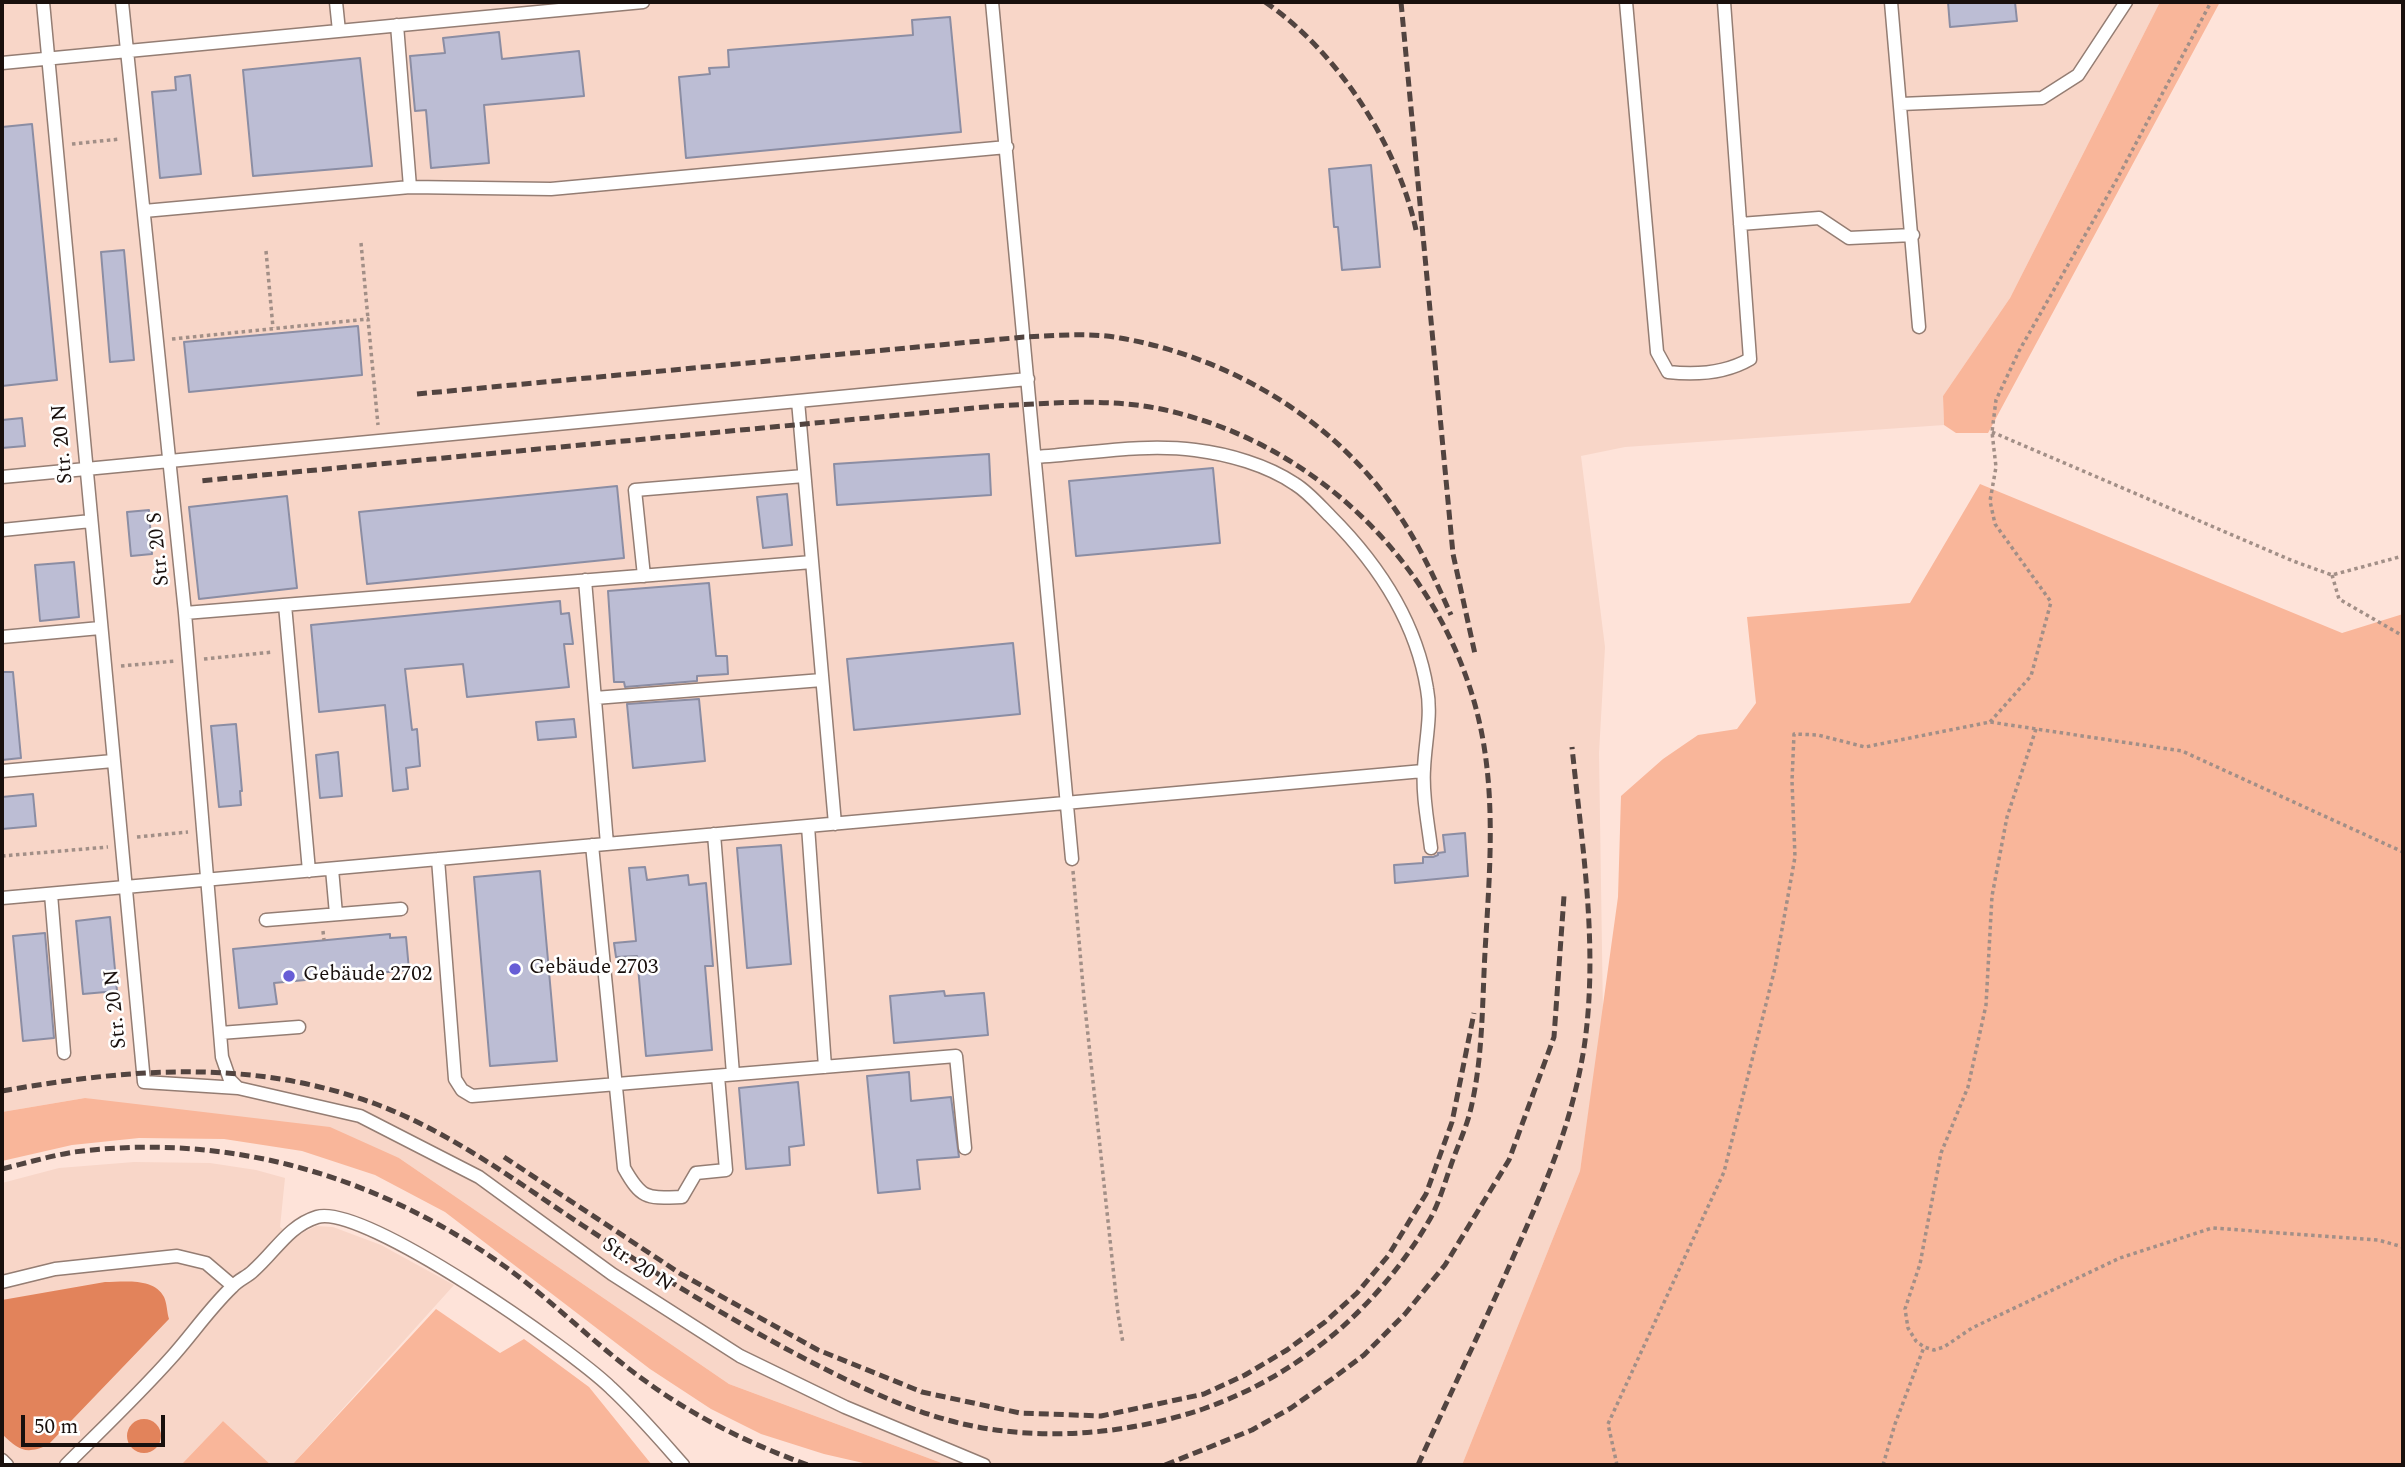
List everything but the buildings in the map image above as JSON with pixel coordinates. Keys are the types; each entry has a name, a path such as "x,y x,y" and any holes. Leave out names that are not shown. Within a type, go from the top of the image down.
{"lane":[{"name":"Str. 20 N","path":"43,2 144,1082 238,1088 360,1116 479,1177 612,1274 740,1356 845,1407 983,1465"},
{"name":"Str. 20 S","path":"122,2 185,613 220,1033 226,1071 238,1088"},
{"path":"336,2 339,31"},
{"path":"2,63 643,2"},
{"path":"992,2 1072,859"},
{"path":"1626,2 1657,352 1668,372 1692,374 1738,366 1750,359 1724,2"},
{"path":"1891,2 1919,327"},
{"path":"1901,104 2042,98 2078,75 2126,2"},
{"path":"397,25 410,187"},
{"path":"144,211 410,187 551,189 1007,147"},
{"path":"1740,224 1819,218 1849,238 1913,235"},
{"path":"2,477 1028,379"},
{"path":"798,401 835,824"},
{"path":"1035,457 1141,449 1196,450 1273,472 1296,484 1317,502 1363,552 1396,600 1411,629 1420,656 1428,692 1429,724 1423,771 1431,848"},
{"path":"644,576 635,490 804,476"},
{"path":"2,530 91,521"},
{"path":"185,613 812,562"},
{"path":"585,580 607,844"},
{"path":"285,605 309,871"},
{"path":"2,637 100,628"},
{"path":"595,698 822,680"},
{"path":"2,771 113,761"},
{"path":"2,898 1423,771"},
{"path":"808,826 825,1067"},
{"path":"714,834 733,1074"},
{"path":"592,845 624,1168 635,1188 651,1198 682,1197 696,1173 726,1170 718,1076"},
{"path":"438,859 455,1079 462,1090 472,1096 956,1056 965,1148"},
{"path":"332,869 336,914"},
{"path":"51,894 64,1053"},
{"path":"266,920 401,909"},
{"path":"220,1033 299,1027"},
{"path":"66,1465 169,1360 233,1286 253,1271 288,1232 319,1216 347,1220 390,1238 449,1271 548,1339 610,1387 683,1465"},
{"path":"2,1282 55,1269 177,1256 206,1263 233,1286"},
{"path":"2,1460 7,1465"}],"path":[{"path":"1990,722 2031,676 2051,602 1995,524 1990,501 1996,467 1992,432 1996,400 2019,351 2117,179 2211,2"},
{"path":"57,145 136,138"},
{"path":"361,243 379,441"},
{"path":"266,251 273,328"},
{"path":"158,340 368,319"},
{"path":"1992,432 2269,551 2332,575 2403,556"},
{"path":"2332,575 2339,599 2403,636"},
{"path":"1617,1465 1608,1424 1724,1172 1775,968 1795,857 1792,781 1794,734 1818,735 1866,747 1990,722 2182,751 2403,852"},
{"path":"2036,729 2007,817 1992,896 1986,1005 1968,1087 1941,1153 1920,1264 1905,1309 1908,1328 1916,1341 1934,1350 1944,1347 1972,1328 2120,1258 2212,1227 2378,1240 2403,1247"},
{"path":"1072,859 1085,1012 1123,1343"},
{"path":"1883,1465 1924,1347"}],"shaded area":[{"path":"2,2 2160,2 2010,298 1943,396 1944,425 1625,447 1581,456 1605,647 1599,753 1603,1015 1580,1171 1462,1465 947,1465 729,1384 399,1158 85,1098 2,1112"},
{"path":"2160,2 2220,2 1988,433 1956,433 1944,425 1943,396 2010,298"},
{"path":"1980,484 2342,633 2403,614 2403,1465 1462,1465 1580,1171 1618,897 1621,796 1663,759 1698,735 1737,729 1756,703 1747,617 1910,603"},
{"path":"85,1098 330,1127 399,1158 729,1384 947,1465 872,1465 824,1454 761,1434 711,1409 650,1369 445,1212 375,1175 302,1151 224,1139 139,1138 72,1145 2,1161 2,1112"},
{"path":"134,1162 210,1163 256,1170 285,1178 280,1227 294,1237 316,1226 333,1227 381,1245 454,1285 292,1465 271,1465 223,1421 181,1465 2,1465 2,1183 59,1168"},
{"path":"129,1281 153,1286 164,1297 169,1319 48,1445 34,1450 18,1447 2,1434 2,1300 105,1282"},
{"path":"436,1309 500,1353 524,1339 589,1387 652,1465 292,1465"},
{"path":"144,1419 156,1424 161,1436 156,1448 144,1453 132,1448 127,1436 132,1424"},
{"path":"223,1421 271,1465 181,1465"}],"railway":[{"path":"1265,2 1316,46 1361,102 1395,165 1416,230"},
{"path":"1401,2 1453,554 1475,654"},
{"path":"417,394 1024,337 1084,335 1120,338 1161,347 1239,377 1276,397 1310,421 1342,448 1397,512 1420,549 1451,615"},
{"path":"2,1091 98,1077 193,1072 287,1080 381,1106 460,1145 699,1299 788,1350 853,1383 905,1406 959,1423 989,1429 1051,1434 1113,1430 1174,1418 1239,1395 1304,1357 1361,1309 1410,1251 1436,1207 1467,1122 1474,1096 1479,1055 1490,849 1484,746 1470,687 1447,631 1416,580 1378,533 1334,492 1285,458 1231,431 1174,412 1130,404 1063,403 996,406 199,481"},
{"path":"1418,1465 1537,1202 1557,1153 1579,1076 1590,973 1584,859 1572,747"},
{"path":"1165,1465 1252,1430 1291,1408 1332,1379 1364,1355 1405,1314 1445,1265 1509,1160 1554,1037 1564,896"},
{"path":"504,1157 681,1274 818,1350 922,1392 1020,1413 1101,1416 1204,1394 1245,1375 1287,1350 1325,1322 1357,1293 1388,1256 1426,1194 1452,1122 1474,1013"},
{"path":"2,1169 74,1152 131,1147 188,1149 243,1155 298,1167 350,1184 402,1206 452,1232 500,1263 626,1366 683,1406 744,1439 808,1465"}],"place":[{"name":"Gebäude 2703","path":"515,969"},
{"name":"Gebäude 2702","path":"289,976"}]}
